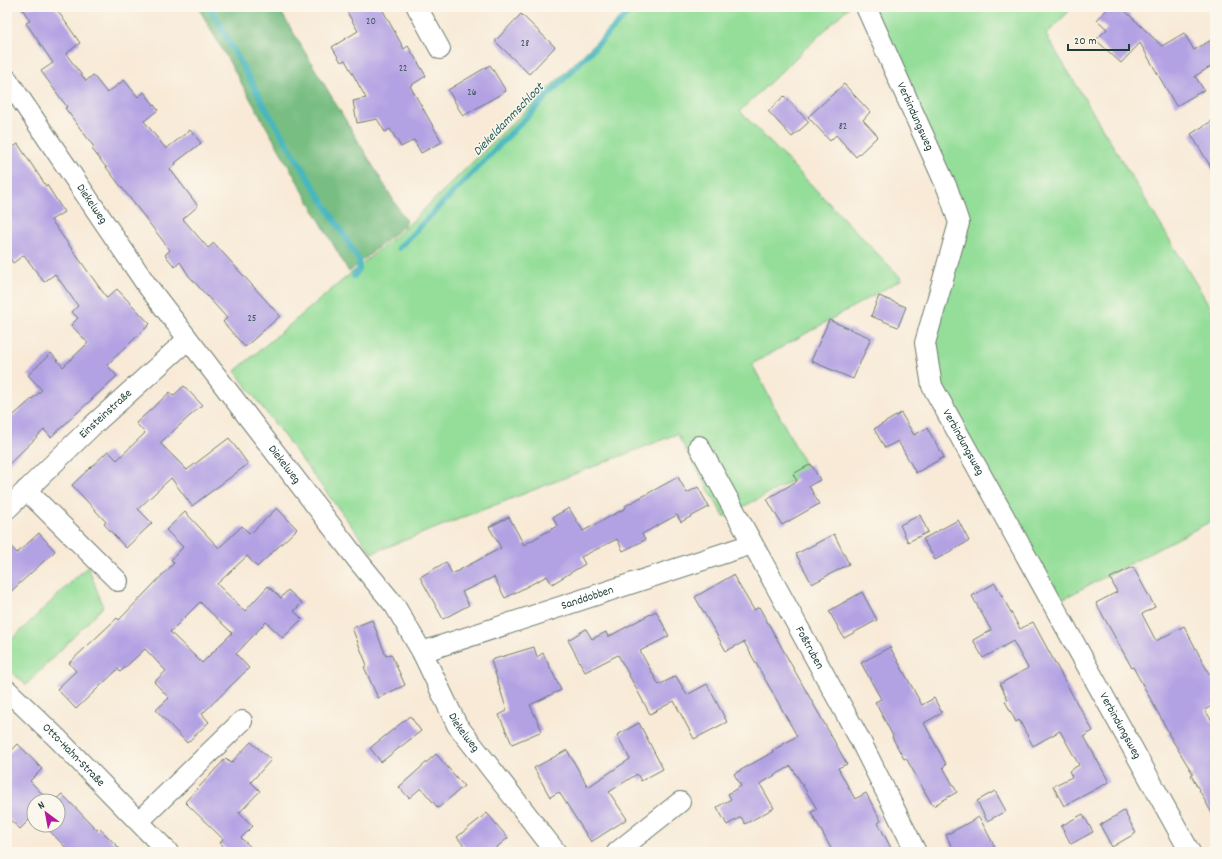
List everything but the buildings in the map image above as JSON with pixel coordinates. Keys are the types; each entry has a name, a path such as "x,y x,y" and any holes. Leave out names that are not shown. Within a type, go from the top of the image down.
{"street":[{"path":"417,7 440,49"},
{"name":"Verbindungsweg","path":"866,7 948,190 959,223 925,343 932,386 1190,852"},
{"name":"Diekelweg","path":"7,79 146,284 187,340 359,562 395,606 422,652 458,725 556,852"},
{"name":"Einsteinstraße","path":"7,509 92,426 187,340"},
{"name":"Foßtruben","path":"699,446 859,738 916,852"},
{"path":"26,490 118,581"},
{"name":"Sanddobben","path":"422,652 752,544"},
{"name":"Otto-Hahn-Straße","path":"7,690 58,739 168,852"},
{"path":"139,822 242,721"},
{"path":"617,852 680,802"}],"green space":[{"path":"198,7 278,7 407,223 349,272"},
{"path":"632,7 849,7 740,111 902,279 752,364 809,472 724,517 677,434 372,553 235,371 407,226"},
{"path":"867,7 1073,7 1046,35 1215,315 1215,519 1055,603 932,386 925,343 959,223"},
{"path":"88,566 103,607 26,685 7,668 7,644"}],"waterway":[{"name":"Diekeldammschloot","path":"210,7 269,114 359,260 359,269 354,276"},
{"name":"Diekeldammschloot","path":"399,248 634,7"}]}
